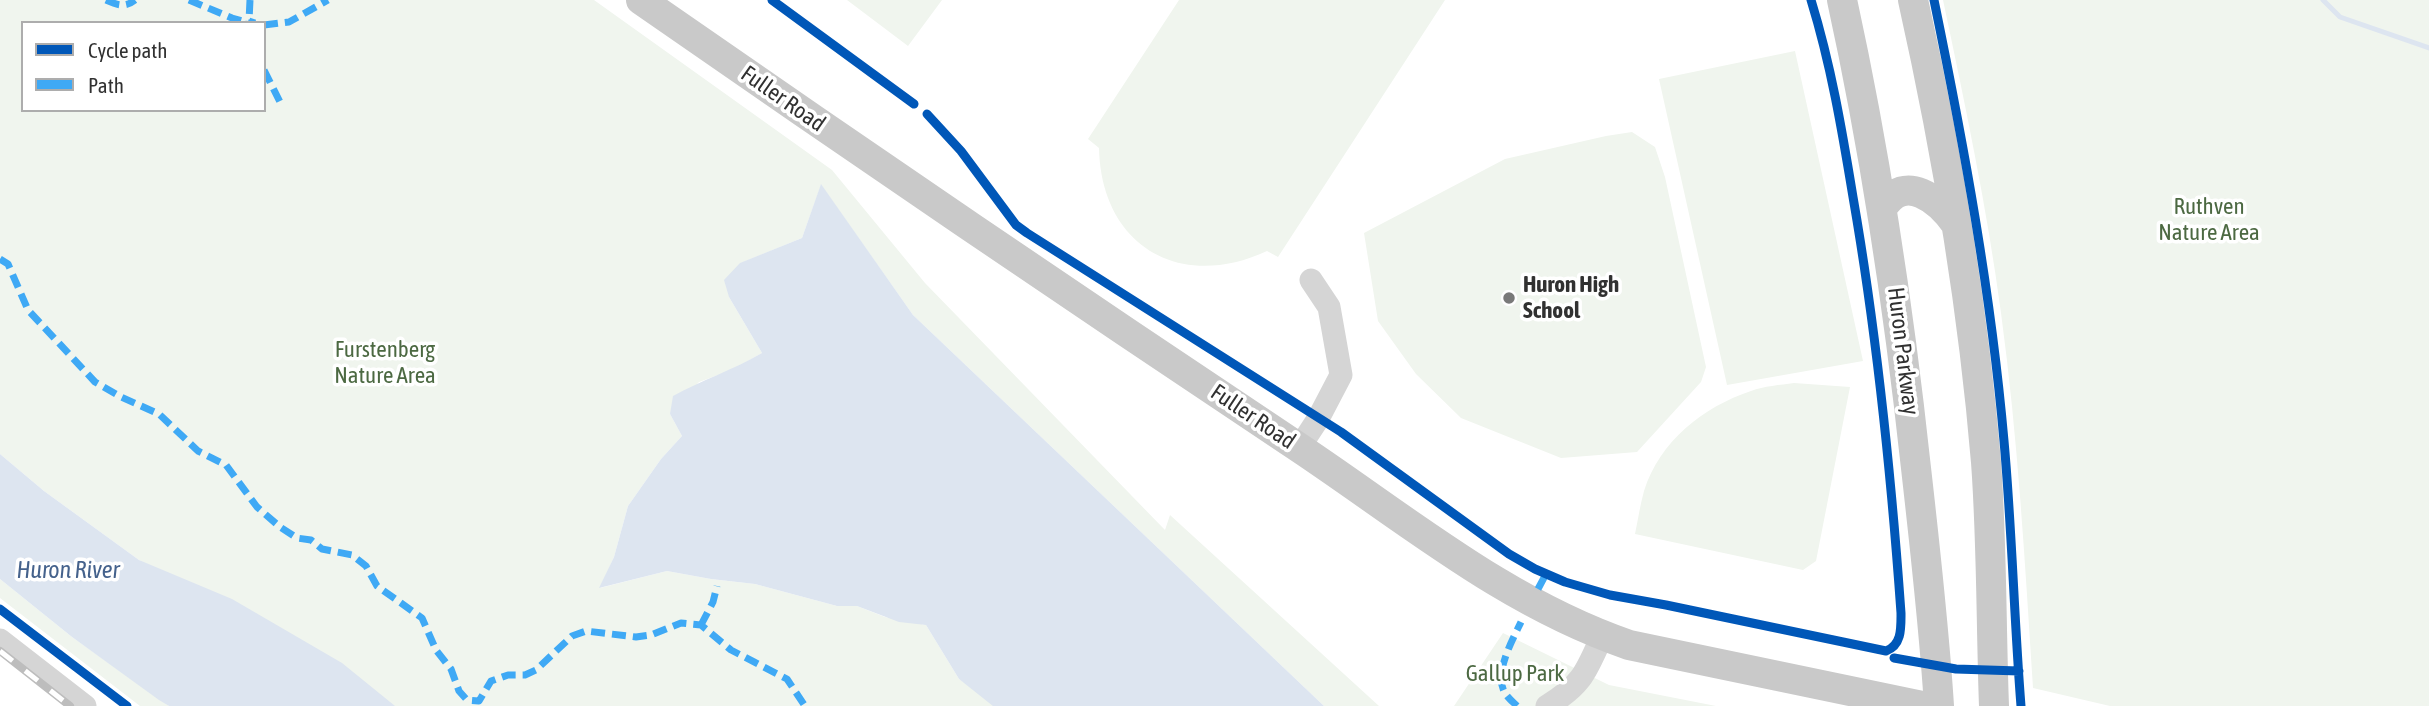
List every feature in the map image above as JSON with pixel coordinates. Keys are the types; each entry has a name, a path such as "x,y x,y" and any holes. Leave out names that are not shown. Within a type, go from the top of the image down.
{"main road":[{"name":"Fuller Road","path":"640,0 915,191 1299,447 1458,560 1531,603 1609,638 1644,649 1922,706"},
{"name":"Huron Parkway","path":"1842,0 1883,207 1896,295 1915,456 1938,706"},
{"path":"1913,0 1934,96 1956,224 1978,382 1986,461 1994,706"},
{"path":"1883,207 1896,193 1923,193 1944,207 1956,224"}],"lane":[{"path":"1299,447 1318,419 1341,375 1329,307 1311,279"},
{"path":"1547,706 1562,698 1577,684 1609,638"},
{"path":"1574,706 1595,682 1609,638"},
{"path":"0,640 85,706"}],"green space":[{"name":"Furstenberg Nature Area","path":"0,0 594,0 832,170 925,283 1165,530 1170,515 1379,706 1324,706 913,315 821,185 802,238 741,263 729,297 762,353 732,370 699,382 670,414 682,436 661,459 628,506 614,557 600,588 667,571 755,584 837,606 857,606 885,617 926,625 959,679 999,706 394,706 139,560 44,491 0,454"},
{"path":"847,0 942,0 908,46"},
{"path":"1179,0 1445,0 1278,257 1267,251 1235,262 1204,266 1176,262 1151,251 1130,234 1114,211 1103,182 1099,148 1088,139"},
{"name":"Ruthven Nature Area","path":"1943,0 2429,0 2429,706 2110,706 2033,688 2024,547 2001,313 1982,195"},
{"path":"1795,51 1863,361 1727,385 1659,79"},
{"path":"1632,132 1655,147 1665,177 1706,367 1701,382 1637,452 1561,458 1461,418 1416,374 1378,321 1364,233 1505,159"},
{"path":"1794,383 1850,387 1816,561 1803,570 1635,534 1651,473 1672,442 1686,428 1700,416 1733,398 1761,388"},
{"path":"0,579 72,637 169,706 140,706 0,598"},
{"name":"Gallup Park","path":"1503,633 1609,685 1716,706 1454,706"}],"water":[{"path":"821,184 913,315 1324,706 993,706 959,679 926,625 899,622 857,606 837,606 755,584 667,571 599,588 614,557 628,506 661,459 682,436 670,414 673,396 762,353 729,297 724,280 740,263 802,238"},
{"name":"Huron River","path":"0,454 44,491 139,560 232,599 342,663 395,706 169,706 159,700 72,637 0,579"}],"waterway":[{"path":"2323,0 2340,17 2429,48"}],"railway":[{"path":"0,651 70,706"}],"marked path":[{"path":"106,0 121,5 135,0"},
{"path":"189,0 242,21"},
{"path":"249,21 250,0"},
{"path":"266,25 289,22 328,0"},
{"path":"266,74 282,106"},
{"path":"0,259 8,264 28,310 95,382 159,414 198,451 226,465 257,507 280,527 297,538 311,540 322,549 352,555 366,566 377,586 422,618 436,650 451,669 459,691 467,700 479,701 491,681 508,675 525,675 536,670 572,636 586,631 636,637 651,635 681,623 701,625 731,650 787,679 805,706"},
{"path":"1538,589 1546,574"},
{"path":"701,625 713,602 717,586"},
{"path":"1517,706 1505,693 1501,676 1509,647 1521,622"}],"cycle path":[{"path":"772,0 914,104"},
{"path":"927,114 961,151 1016,225 1341,432 1509,554 1535,569 1565,582 1610,595 1886,651 1898,640 1901,613 1882,404 1862,249 1845,147 1811,0"},
{"path":"1934,0 1966,164 1992,330 2007,474 2021,706"},
{"path":"0,609 127,706"},
{"path":"1894,658 1956,669 2019,671"}],"place":[{"name":"Huron High School","path":"1509,298"}]}
